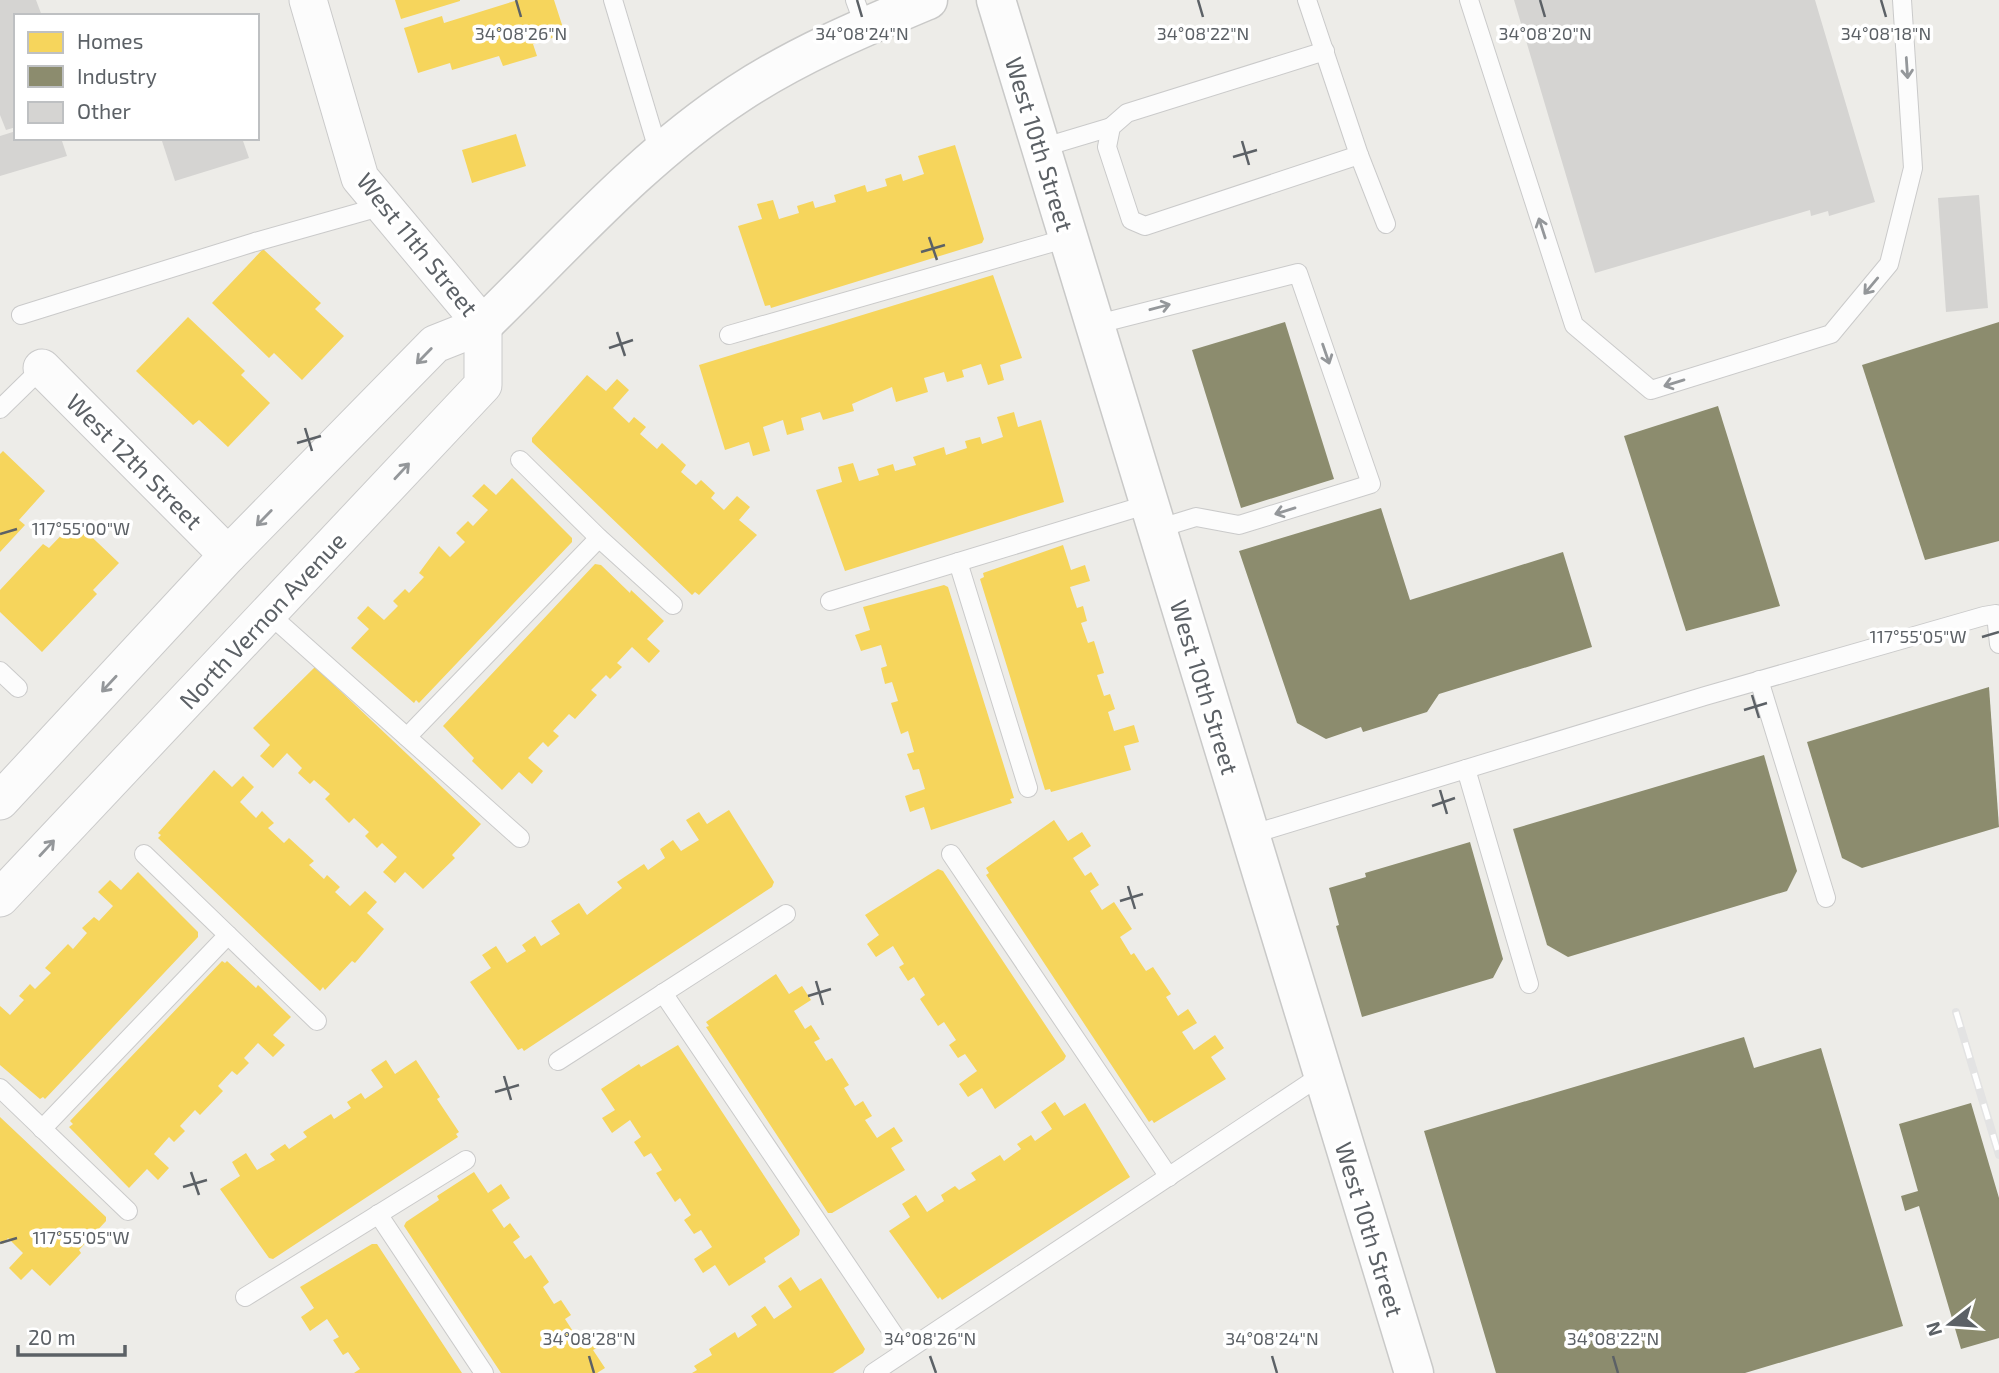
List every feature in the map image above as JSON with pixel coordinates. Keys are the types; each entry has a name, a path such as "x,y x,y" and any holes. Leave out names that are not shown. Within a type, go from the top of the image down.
{"street":[{"name":"West 11th Street","path":"308,0 360,178 483,325"},
{"path":"0,801 228,555 437,342 483,325 659,153 739,93 860,13 928,0"},
{"name":"West 10th Street","path":"996,0 1414,1373"},
{"name":"North Vernon Avenue","path":"0,898 483,385 483,325"},
{"name":"West 12th Street","path":"43,368 228,555"}],"lane":[{"path":"613,0 659,153"},
{"path":"1307,0 1359,155 1386,224"},
{"path":"1469,0 1574,325 1651,390 1831,334 1889,264 1913,168 1902,0"},
{"path":"1041,148 1111,127 1127,113 1325,51"},
{"path":"1111,127 1107,146 1131,220 1145,226 1359,155"},
{"path":"21,315 255,242 383,206"},
{"path":"729,335 1068,238"},
{"path":"830,601 958,562 1153,516 1196,517 1240,525 1371,484 1298,272 1094,324"},
{"path":"0,409 43,368"},
{"path":"520,460 599,538 673,604"},
{"path":"407,737 599,538"},
{"path":"958,562 1028,788"},
{"path":"268,613 520,838"},
{"path":"1250,835 1759,680 1996,614 1999,644"},
{"path":"0,671 18,688"},
{"path":"1759,680 1826,898"},
{"path":"1466,769 1530,984"},
{"path":"144,854 317,1021"},
{"path":"951,854 1169,1177"},
{"path":"558,1061 786,914"},
{"path":"42,1129 228,935"},
{"path":"663,993 905,1351"},
{"path":"873,1373 1323,1074"},
{"path":"0,1088 128,1211"},
{"path":"245,1297 466,1160"},
{"path":"378,1214 484,1373"}],"building: Homes":[{"path":"395,0 460,0 460,1 401,19"},
{"path":"518,0 554,0 565,34 533,44 537,56 503,66 499,56 452,70 450,63 418,73 404,28 442,16 444,23"},
{"path":"516,134 526,166 472,183 462,150"},
{"path":"955,145 984,239 982,243 771,308 770,305 765,306 738,226 762,219 757,204 773,200 779,219 799,213 797,206 813,201 815,208 836,202 834,195 865,185 867,192 887,186 885,179 901,174 903,181 924,174 918,156"},
{"path":"263,249 321,303 315,309 344,336 302,380 274,353 269,358 212,303"},
{"path":"993,275 1022,358 1000,365 1004,380 988,385 981,364 962,370 964,377 947,382 944,372 924,378 928,392 896,402 892,387 852,404 854,411 823,420 820,412 801,418 804,430 787,435 783,420 763,427 770,451 753,456 749,442 725,450 699,365"},
{"path":"188,317 245,371 241,375 270,403 228,447 199,420 193,425 136,371"},
{"path":"587,375 606,391 617,379 629,390 613,408 629,423 634,417 646,427 640,434 657,449 662,443 686,465 681,472 696,485 701,480 715,493 711,498 724,510 737,496 750,507 739,520 757,535 699,595 695,592 692,595 532,442 532,438"},
{"path":"1014,412 1018,427 1041,420 1064,502 845,571 816,490 842,482 838,467 853,463 859,481 879,475 877,469 893,464 895,471 916,465 913,457 944,447 946,455 967,448 965,441 980,437 982,444 1003,437 997,417"},
{"path":"3,451 45,491 19,520 25,525 0,552 0,454"},
{"path":"512,478 572,538 572,542 419,703 416,700 414,703 351,648 369,629 357,618 368,606 384,620 398,606 393,601 405,589 409,593 424,577 419,573 439,546 450,557 465,542 456,533 468,521 473,526 488,510 472,496 484,484 496,495"},
{"path":"75,521 119,563 93,590 97,594 42,652 0,612 0,590 43,544 49,548"},
{"path":"1063,545 1071,570 1085,565 1090,581 1070,587 1077,608 1083,606 1087,621 1081,623 1088,643 1094,641 1104,673 1097,675 1104,696 1110,694 1115,709 1108,712 1114,731 1134,725 1139,742 1124,746 1131,770 1051,792 1050,789 1045,790 980,579 984,577 983,573"},
{"path":"595,564 601,565 664,621 647,639 660,651 649,663 632,647 617,663 622,667 610,679 606,675 591,690 597,695 575,719 569,714 553,731 559,736 548,747 543,742 528,758 543,771 532,784 519,772 502,790 472,761 474,758 443,726"},
{"path":"944,585 948,587 1014,798 1010,799 1012,803 931,830 924,807 910,812 905,796 925,789 919,769 913,770 907,754 914,752 908,731 901,734 891,703 898,701 892,682 885,684 881,668 887,666 881,645 861,651 855,635 870,630 863,607"},
{"path":"315,667 481,824 452,855 455,858 423,889 405,872 395,883 383,872 397,857 382,843 377,848 365,836 369,832 354,818 349,823 325,799 330,794 314,780 310,784 298,773 302,768 287,753 273,768 260,756 270,745 253,728"},
{"path":"214,770 232,787 243,776 254,787 240,802 256,818 262,811 274,823 268,828 284,843 289,838 314,861 309,865 324,879 327,875 340,887 335,892 350,906 365,891 377,902 367,913 384,929 355,963 352,961 325,990 323,987 320,991 158,838 161,835 158,833"},
{"path":"729,810 774,882 772,887 524,1051 522,1048 518,1050 470,982 491,968 482,955 496,946 507,963 526,951 522,945 535,936 541,946 560,934 551,921 579,903 587,915 622,888 617,882 644,864 648,870 665,858 660,849 673,840 681,851 699,840 686,820 699,812 707,824"},
{"path":"1054,820 1068,841 1082,832 1091,846 1073,858 1085,876 1091,872 1099,885 1090,891 1102,910 1114,902 1132,929 1120,937 1131,955 1134,953 1146,971 1153,967 1171,994 1166,997 1178,1016 1188,1009 1197,1023 1182,1032 1194,1050 1215,1035 1224,1048 1211,1057 1226,1079 1154,1123 1152,1120 1149,1122 986,875 989,873 986,868"},
{"path":"938,869 943,871 1066,1056 995,1109 982,1088 968,1097 959,1084 977,1071 965,1054 958,1058 949,1045 956,1040 944,1022 938,1026 920,999 925,995 914,977 908,981 899,967 904,964 893,946 876,957 867,944 879,935 865,915"},
{"path":"138,872 198,932 198,937 45,1099 40,1099 0,1065 0,1006 10,1015 24,1000 19,996 30,984 35,989 51,973 45,968 68,944 73,949 87,933 82,928 94,917 99,921 113,906 98,892 110,880 121,890"},
{"path":"222,961 227,961 256,988 258,985 291,1017 273,1035 285,1045 273,1057 258,1043 244,1058 249,1063 237,1075 232,1071 218,1086 223,1091 200,1115 195,1110 180,1126 185,1131 174,1142 169,1137 154,1154 169,1168 158,1180 147,1169 129,1188 69,1127 73,1124 70,1121"},
{"path":"776,974 789,994 802,986 811,1000 794,1011 805,1029 811,1025 820,1039 814,1042 826,1061 832,1058 849,1085 844,1088 855,1106 863,1101 872,1116 865,1120 877,1138 894,1127 903,1141 891,1148 905,1170 832,1213 828,1213 706,1027 709,1026 706,1022"},
{"path":"678,1045 800,1230 799,1235 764,1258 766,1262 729,1286 715,1265 703,1273 694,1259 712,1247 701,1230 694,1234 684,1220 691,1215 680,1198 675,1202 656,1173 662,1170 651,1153 644,1157 634,1142 641,1137 630,1120 612,1133 602,1118 615,1110 601,1089 639,1064 641,1067"},
{"path":"386,1060 395,1074 416,1060 440,1097 437,1099 459,1132 456,1134 458,1137 273,1259 269,1258 220,1189 240,1176 232,1162 246,1153 257,1170 275,1160 270,1154 285,1144 289,1149 307,1137 303,1132 331,1114 334,1119 351,1108 347,1102 361,1093 365,1099 383,1087 371,1070"},
{"path":"1055,1102 1064,1116 1085,1103 1130,1177 942,1300 940,1297 938,1299 889,1231 910,1217 902,1204 916,1195 927,1212 944,1201 941,1195 955,1186 959,1190 976,1180 971,1173 1000,1155 1004,1161 1021,1149 1017,1144 1031,1135 1035,1141 1052,1129 1041,1112"},
{"path":"0,1117 106,1217 106,1221 79,1250 81,1253 50,1286 32,1269 21,1280 9,1268 23,1253 8,1238 3,1244 0,1241"},
{"path":"474,1172 488,1193 501,1184 510,1198 492,1210 504,1228 510,1223 520,1237 513,1242 525,1259 531,1255 549,1282 543,1287 554,1304 561,1300 571,1315 565,1319 576,1336 585,1330 597,1348 593,1350 605,1368 597,1373 501,1373 404,1226 439,1200 437,1196"},
{"path":"372,1244 377,1244 462,1373 354,1373 360,1369 348,1352 343,1355 333,1340 339,1337 327,1319 310,1331 301,1317 314,1308 300,1287"},
{"path":"791,1277 800,1291 821,1278 865,1349 863,1353 833,1373 692,1373 697,1370 694,1366 712,1355 709,1349 735,1332 738,1338 757,1325 751,1316 765,1306 774,1319 792,1307 778,1286"}],"building: Industry":[{"path":"1285,322 1334,479 1241,508 1192,350"},
{"path":"1999,322 1999,541 1925,560 1862,365"},
{"path":"1718,406 1780,606 1686,631 1624,436"},
{"path":"1381,508 1410,600 1563,552 1592,647 1439,694 1427,712 1363,732 1361,727 1326,739 1297,723 1239,551"},
{"path":"1989,687 1999,827 1862,868 1842,858 1807,742"},
{"path":"1764,755 1797,871 1787,891 1568,957 1547,945 1513,829"},
{"path":"1470,842 1503,959 1493,978 1362,1017 1336,926 1339,925 1329,888 1366,877 1365,873"},
{"path":"1744,1037 1754,1068 1821,1048 1903,1326 1745,1373 1496,1373 1424,1131"},
{"path":"1971,1103 1999,1198 1999,1338 1961,1349 1919,1206 1905,1211 1901,1196 1918,1191 1899,1124"}],"building: Other":[{"path":"0,0 36,0 41,14 14,14 14,128 6,130 0,115"},
{"path":"1514,0 1815,0 1875,202 1829,216 1828,211 1811,216 1810,210 1595,273"},
{"path":"14,132 14,140 62,140 67,156 0,176 0,136"},
{"path":"162,140 243,140 249,158 175,181"},
{"path":"1979,195 1988,308 1946,312 1938,198"}],"railway":[{"path":"1956,1012 1999,1155"}]}
